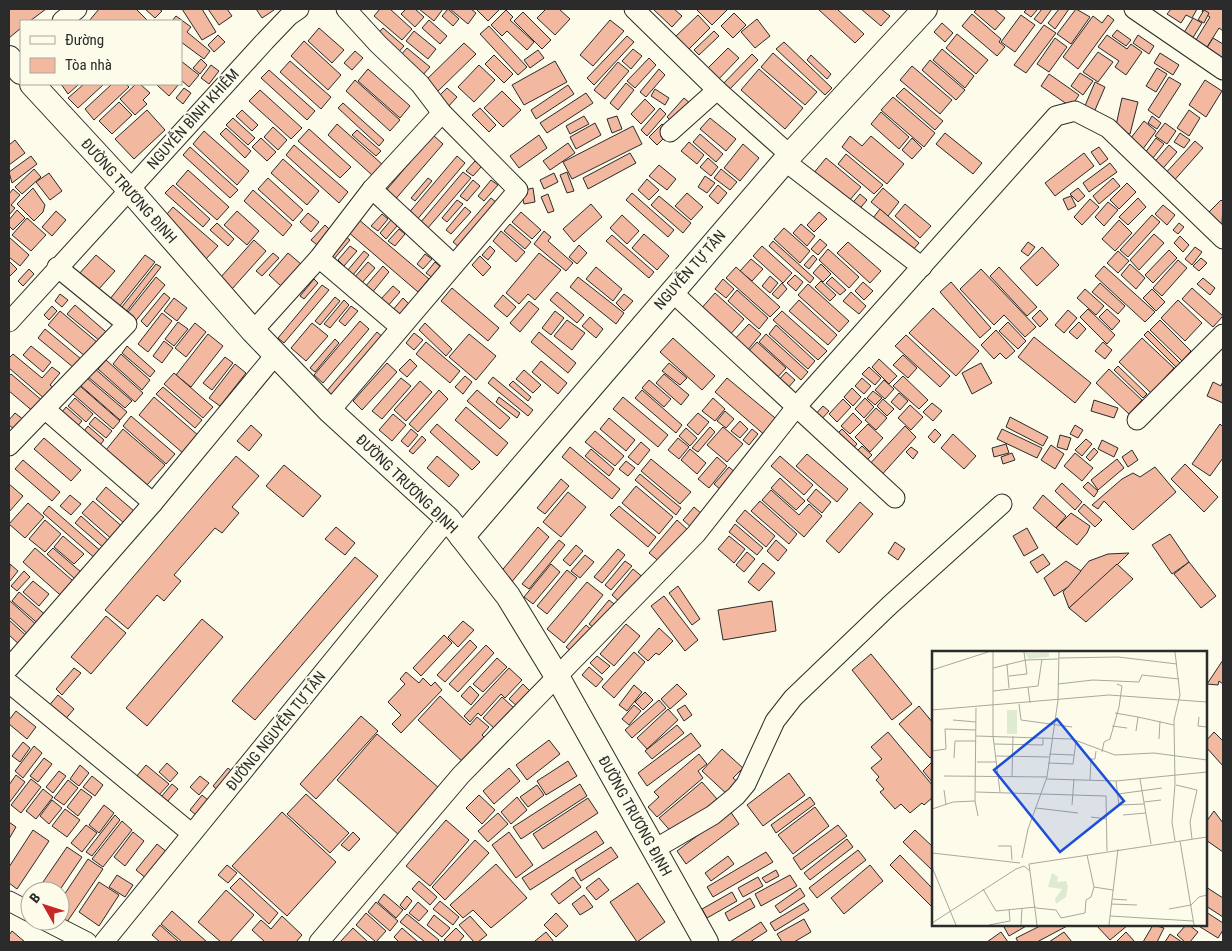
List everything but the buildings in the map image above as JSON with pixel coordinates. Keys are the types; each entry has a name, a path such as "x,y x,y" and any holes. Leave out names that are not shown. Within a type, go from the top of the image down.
{"street":[{"path":"63,20 77,9"},
{"name":"NGUYỄN BÌNH KHIÊM","path":"9,322 57,267 271,34 299,9"},
{"path":"330,411 453,264 518,190 442,113 420,84 378,44 346,9"},
{"path":"634,9 788,159 922,267"},
{"name":"NGUYỄN TỰ TÂN","path":"455,528 925,9"},
{"path":"1134,9 1223,70"},
{"name":"ĐƯỜNG TRƯƠNG ĐỊNH","path":"33,85 129,189 253,330 330,411 455,528 508,596 558,678 706,942"},
{"path":"670,132 717,90"},
{"path":"319,942 461,775 558,678 696,534 796,406 1056,116 1075,111 1108,128 1223,239"},
{"path":"253,330 318,258 372,189 442,113"},
{"path":"372,189 453,264"},
{"path":"318,258 400,327"},
{"path":"9,446 46,410 127,324 57,267"},
{"path":"671,291 895,498"},
{"path":"1137,420 1223,334"},
{"path":"9,668 153,503 276,354"},
{"path":"46,410 153,503"},
{"path":"653,850 713,815 736,796 746,784 775,720 793,698 890,605 1002,504"},
{"name":"ĐƯỜNG NGUYỄN TỰ TÂN","path":"104,942 192,833 455,528"},
{"path":"9,683 192,833"},
{"path":"66,931 87,942"}]}
